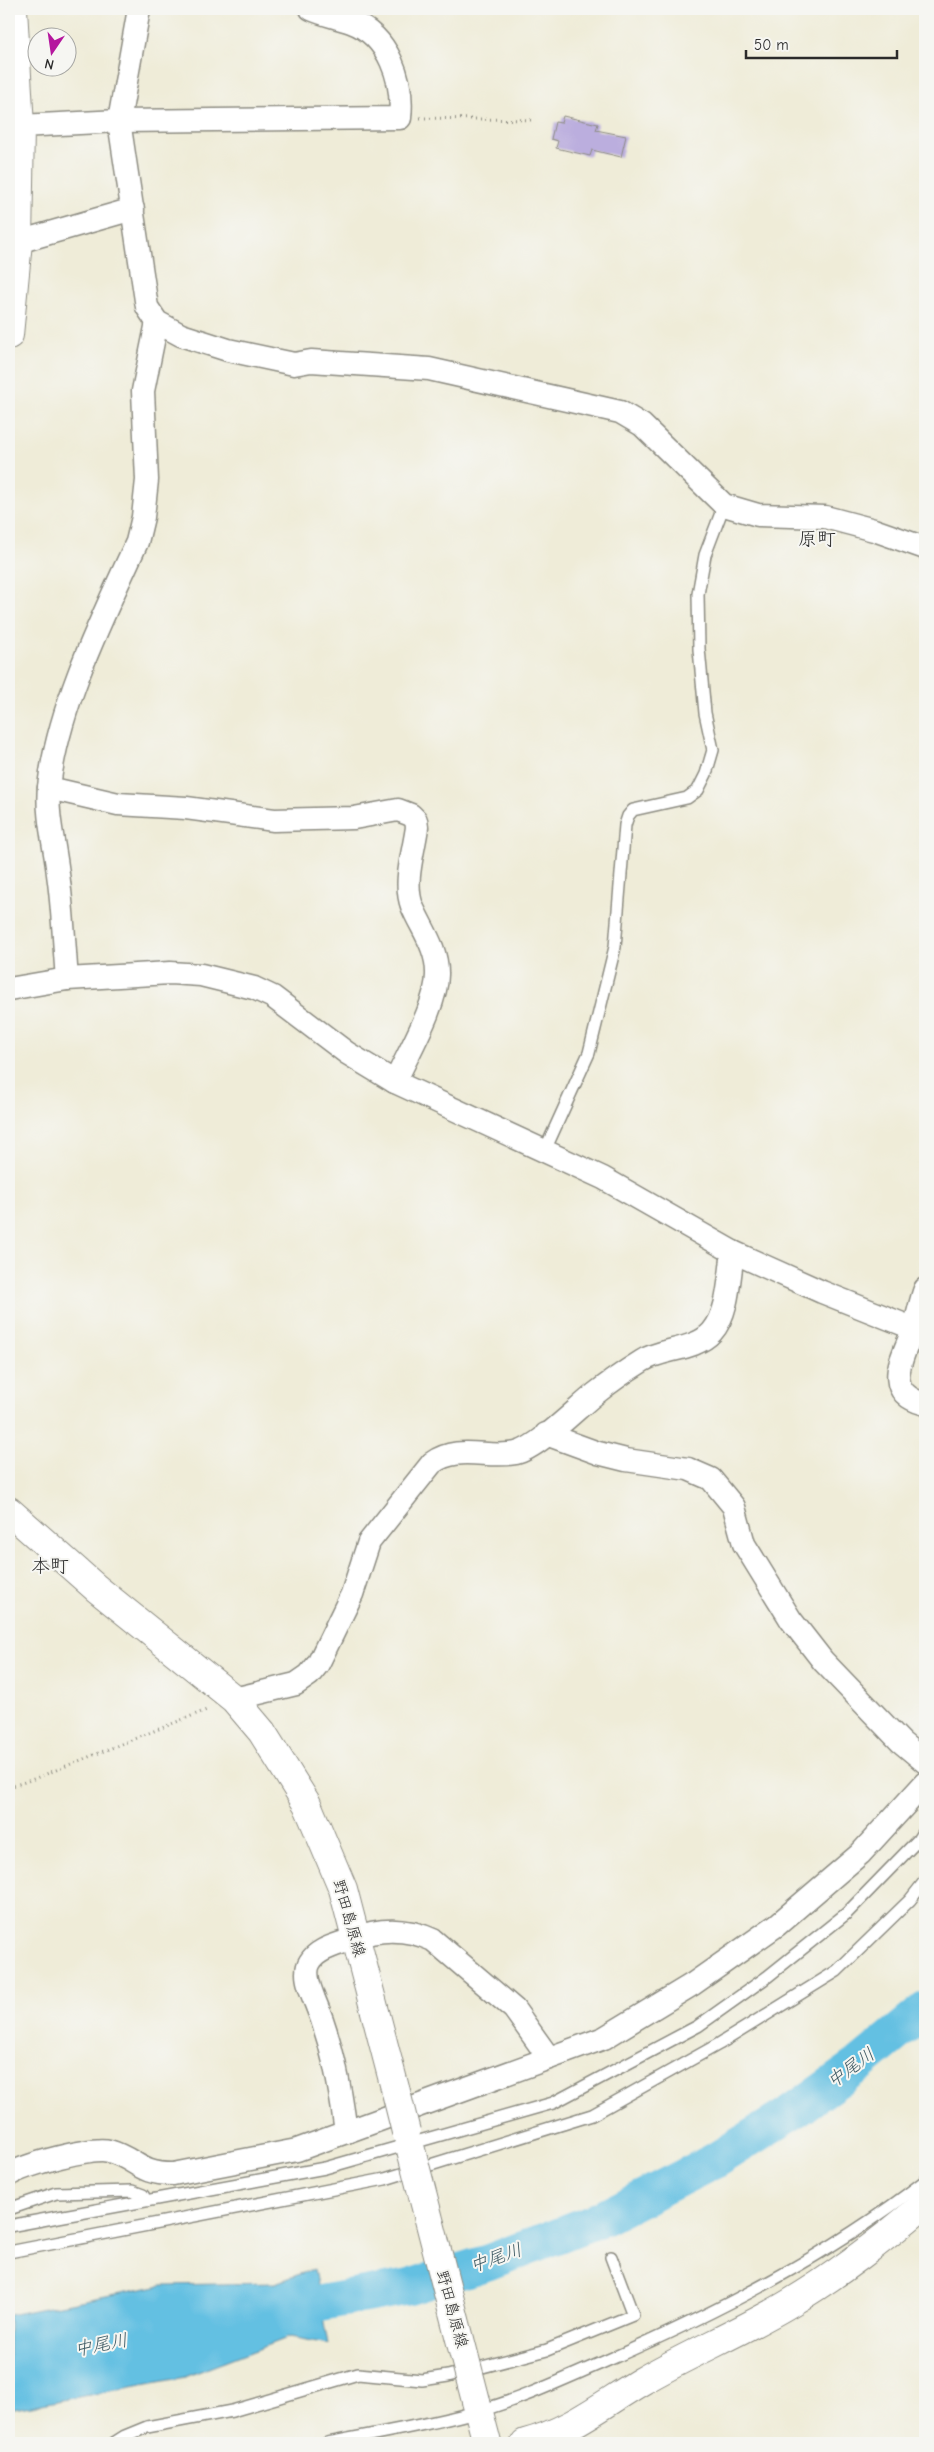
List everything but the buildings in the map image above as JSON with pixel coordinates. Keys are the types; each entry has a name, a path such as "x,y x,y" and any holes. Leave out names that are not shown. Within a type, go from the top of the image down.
{"main road":[{"path":"9,335 18,242 14,159 20,126 13,9"},
{"name":"野田島原線","path":"9,1511 96,1588 234,1699 262,1732 307,1804 343,1889 481,2420"},
{"path":"535,2442 568,2428 643,2381 796,2300 865,2254 925,2204"}],"street":[{"path":"138,9 119,121 147,307 157,322 180,335 219,347 294,364 311,361 429,369 620,412 642,426 724,505 758,515 825,517 874,530 925,548"},
{"path":"20,126 119,121 400,118 402,99 399,79 383,45 368,30 351,22 325,16 311,9"},
{"path":"18,242 132,209"},
{"path":"67,979 59,876 49,803 49,788 57,745 74,690 137,542 143,517 147,480 143,390 157,322"},
{"path":"49,788 118,804 186,808 274,820 354,818 390,810 406,812 411,815 417,827 409,893 412,905 436,960 438,974 430,1004 395,1082"},
{"path":"9,989 67,979 170,973 220,978 254,988 273,997 348,1053 395,1082 603,1178 734,1252 822,1292 919,1331"},
{"path":"234,1699 296,1684 309,1675 318,1664 352,1594 369,1542 432,1463 442,1456 452,1453 518,1453 546,1434 596,1393 644,1360 702,1340 711,1333 718,1324 724,1303 734,1252"},
{"path":"925,1289 919,1331 901,1361 898,1380 901,1389 908,1396 925,1404"},
{"path":"546,1434 626,1460 688,1469 711,1479 734,1507 744,1544 791,1620 823,1662 900,1742 925,1762"},
{"path":"9,2175 27,2166 96,2150 116,2153 144,2170 158,2174 173,2174 298,2150 604,2038 693,1984 777,1925 860,1854 925,1782"},
{"path":"346,2132 341,2091 326,2028 308,1985 307,1974 309,1963 319,1952 356,1938 398,1929 417,1933 433,1940 448,1950 514,2010 549,2058"}],"lane":[{"path":"545,1150 589,1053 615,947 625,825 628,816 633,810 687,798 698,790 706,774 713,750 705,713 700,668 698,594 705,555 724,505"},
{"path":"9,2226 325,2168 409,2142 445,2136 553,2103 698,2026 767,1977 847,1912 925,1829"},
{"path":"9,2252 385,2179 592,2115 720,2044 837,1971 910,1900 925,1881"},
{"path":"327,2443 481,2420 545,2387 716,2311 851,2232 925,2180"},
{"path":"9,2209 56,2194 132,2191 143,2195 144,2200"},
{"path":"114,2443 147,2427 232,2411 358,2374 422,2380 448,2376 547,2350 633,2315 610,2257"}],"path":[{"path":"419,118 534,120"},
{"path":"9,1787 234,1699"}],"water":[{"path":"314,2269 328,2344 290,2337 185,2377 9,2410 9,2315 162,2285 275,2283"}],"waterway":[{"name":"中尾川","path":"271,2312 409,2287 489,2262 605,2217 714,2161 791,2113 857,2066 925,2010"}],"district":[{"name":"原町","path":"817,539"},
{"name":"本町","path":"50,1566"}]}
